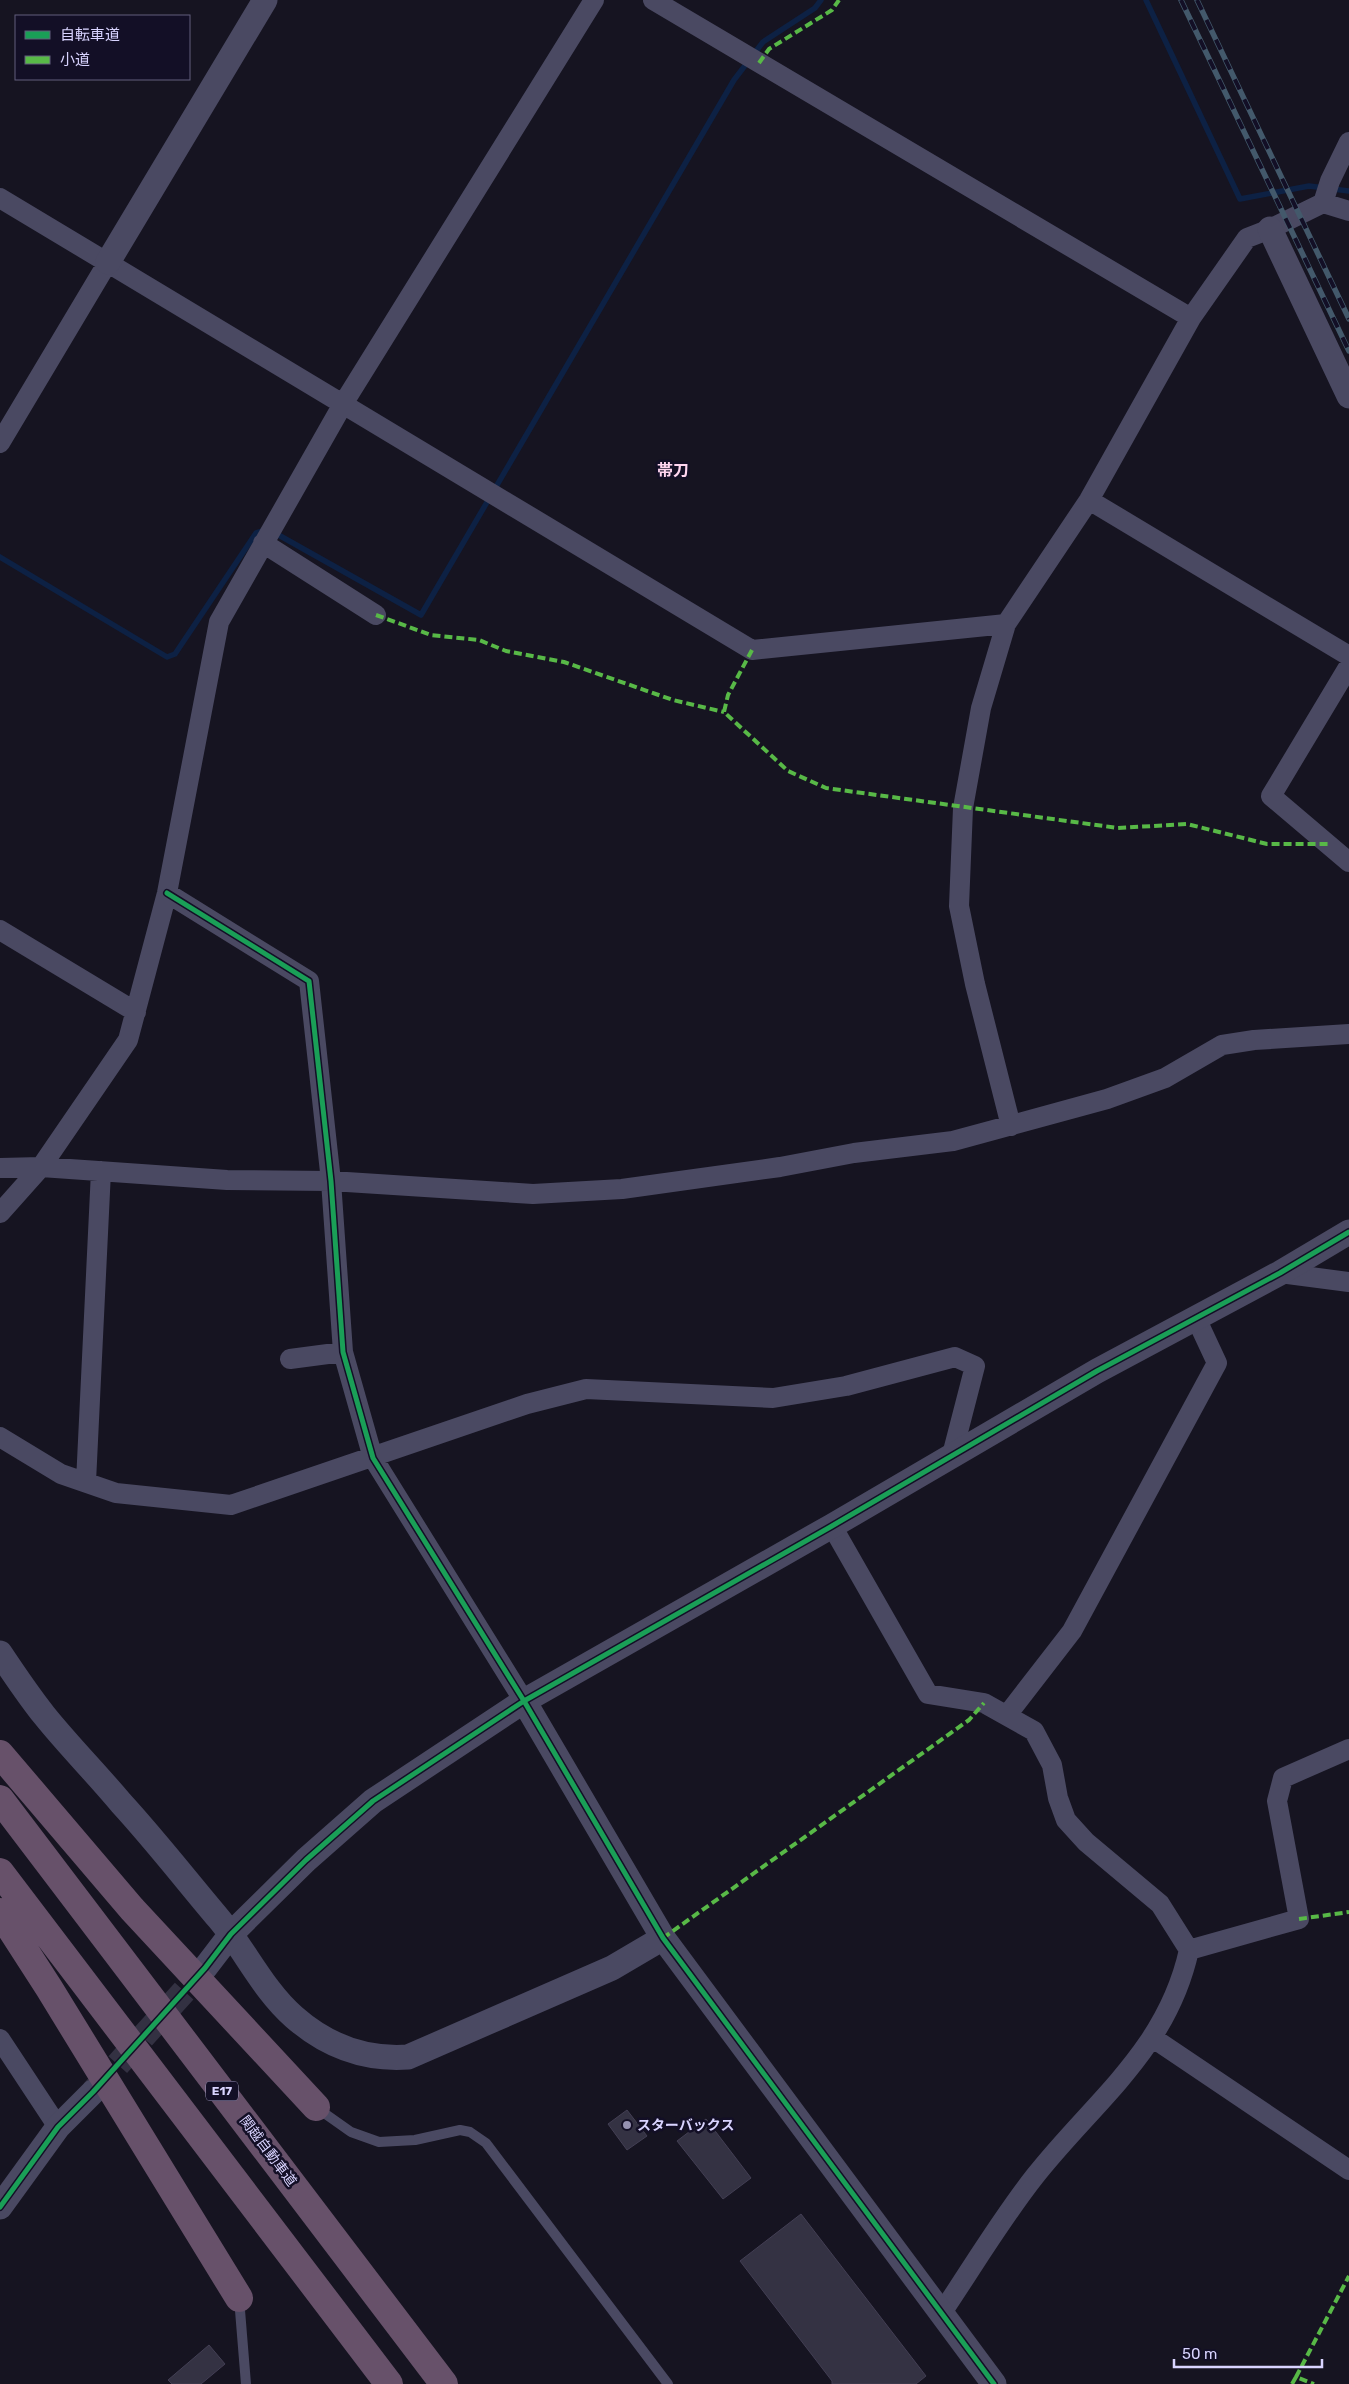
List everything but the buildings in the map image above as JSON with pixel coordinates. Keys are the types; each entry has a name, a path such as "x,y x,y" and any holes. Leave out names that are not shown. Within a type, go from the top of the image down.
{"highway":[{"path":"0,1754 132,1909 316,2107"},
{"name":"関越自動車道","path":"0,1799 444,2384"},
{"path":"0,1872 388,2384"},
{"path":"0,1912 49,1988 239,2298"}],"street":[{"path":"0,443 265,0"},
{"path":"0,1213 41,1166 128,1040 167,893 219,622 343,404 594,0"},
{"path":"653,0 1191,318"},
{"path":"1012,1126 975,984 959,906 963,808 981,708 1006,624 1089,500 1191,318 1247,238 1270,229 1326,193 1349,142"},
{"path":"1326,193 1349,211"},
{"path":"0,198 752,650 1006,624"},
{"path":"1270,229 1349,396"},
{"path":"1089,500 1349,656"},
{"path":"263,543 376,614"},
{"path":"1349,666 1271,796 1349,862"},
{"path":"167,893 309,981 331,1181 344,1352 373,1458 524,1701 663,1938 994,2384"},
{"path":"0,930 136,1012"},
{"path":"0,1168 41,1166 227,1180 331,1181 533,1194 622,1189 780,1167 854,1153 953,1141 1106,1099 1165,1078 1222,1045 1254,1040 1349,1034"},
{"path":"86,1482 101,1170"},
{"path":"205,1968 231,1934 306,1860 373,1801 524,1701 832,1526 1097,1371 1280,1273 1349,1232"},
{"path":"1280,1273 1349,1282"},
{"path":"1008,1715 1072,1631 1217,1363 1196,1318"},
{"path":"290,1359 344,1352"},
{"path":"0,1438 61,1474 116,1493 231,1505 527,1404 586,1389 773,1398 846,1386 954,1358 975,1366 952,1455"},
{"path":"832,1526 928,1694 984,1703 1034,1731 1052,1765 1058,1798 1066,1820 1086,1842 1160,1904 1189,1950 1176,1995 1152,2038 1115,2088 1035,2176 941,2314"},
{"path":"0,1653 44,1715 123,1805 231,1934 278,2001 294,2017 318,2036 346,2050 369,2057 408,2057 612,1968 663,1938"},
{"path":"1189,1950 1299,1919 1277,1801 1283,1778 1349,1749"},
{"path":"1152,2038 1349,2170"},
{"path":"0,2039 58,2127"},
{"path":"0,2206 58,2127 93,2092"}],"lane":[{"path":"316,2107 351,2132 379,2142 415,2140 460,2130 478,2136 486,2143 668,2384"},
{"path":"239,2298 246,2384"}],"waterway":[{"path":"275,533 421,615 734,80 763,42 815,8 821,0"},
{"path":"1146,0 1240,199 1309,186 1349,191"},
{"path":"0,557 167,657 175,654 256,533 266,530"}],"tunnel":[{"path":"93,2092 205,1968"}],"railway":[{"path":"1181,0 1349,351"},
{"path":"1197,0 1349,319"}],"marked path":[{"path":"759,63 769,49 832,10 839,0"},
{"path":"376,615 431,635 479,640 506,651 564,662 673,700 724,712"},
{"path":"752,650 728,695 724,712 788,771 826,788 1118,828 1187,824 1267,844 1328,844"},
{"path":"663,1938 969,1720 984,1703"},
{"path":"1299,1919 1349,1912"},
{"path":"1296,2377 1349,2276"},
{"path":"1292,2384 1296,2377 1314,2384"}],"cycle path":[{"path":"167,893 309,981 331,1181 343,1352 373,1458 524,1701 663,1938 994,2384"},
{"path":"0,2207 58,2127 93,2092 205,1968 231,1934 306,1860 373,1801 524,1701 832,1526 1097,1371 1280,1273 1349,1232"}],"place":[{"name":"スターバックス","path":"627,2125"}],"district":[{"name":"帯刀","path":"673,470"}]}
